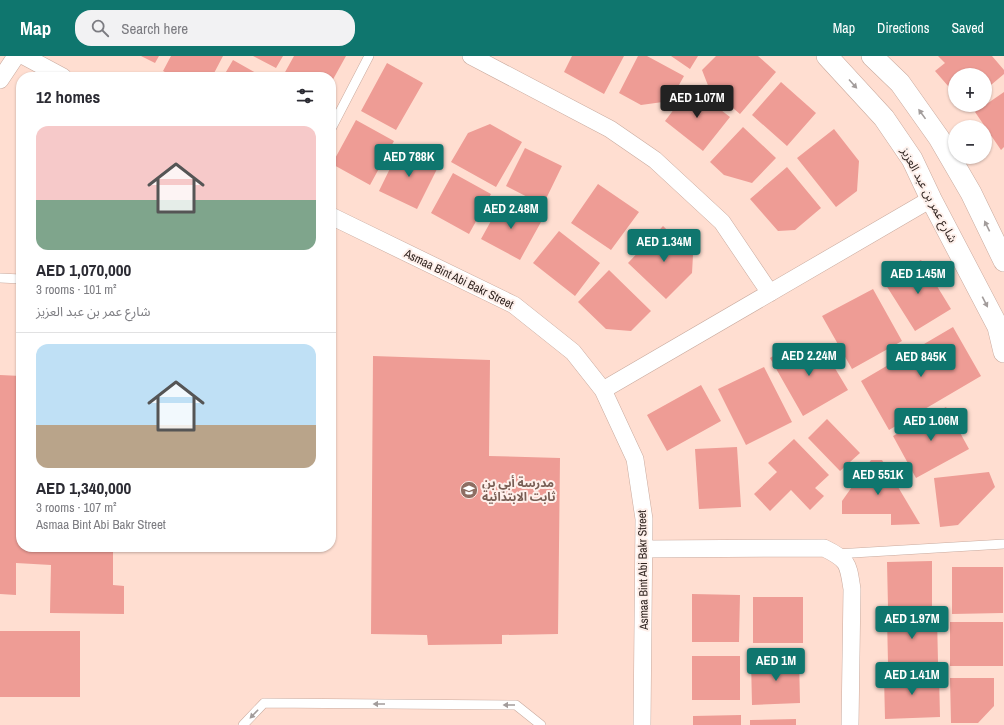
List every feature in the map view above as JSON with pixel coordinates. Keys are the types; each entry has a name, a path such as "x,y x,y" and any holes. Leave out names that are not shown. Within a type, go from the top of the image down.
{"street":[{"path":"0,80 16,56"},
{"path":"24,56 54,72"},
{"path":"471,56 610,129 655,160 722,222 770,293"},
{"name":"شارع عمر بن عبد العزيز","path":"827,56 884,118 912,159 931,199 998,327 1004,352"},
{"path":"872,56 900,83 939,138 971,193 1004,261"},
{"path":"603,390 931,199"},
{"name":"Asmaa Bint Abi Bakr Street","path":"336,218 514,305 573,352 603,390 635,459 644,519 642,725"},
{"path":"644,549 824,548 840,556 848,567 852,589 850,725"}],"lane":[{"path":"336,119 369,56"},
{"path":"0,278 16,279"},
{"path":"835,554 1004,544"},
{"path":"243,725 264,703 516,705 541,725"}],"building":[{"path":"141,56 159,56 155,63"},
{"path":"171,56 223,56 215,72 163,71"},
{"path":"253,56 283,56 276,68"},
{"path":"294,56 346,56 336,74 336,72 285,72"},
{"path":"572,56 624,56 604,94 564,72"},
{"path":"638,56 647,56 684,76 670,101 641,105 619,93"},
{"path":"671,56 698,56 690,69"},
{"path":"716,56 758,56 776,72 740,114 709,88 702,70"},
{"path":"938,56 992,56 1004,70 1004,74 992,84 992,68 948,68 948,86 935,71 945,63"},
{"path":"233,60 254,72 226,72"},
{"path":"387,63 423,83 396,130 361,111"},
{"path":"781,82 816,113 787,146 752,115"},
{"path":"691,87 730,117 703,151 665,121"},
{"path":"1004,92 1004,147 1001,150 992,137 992,120 980,120 975,112 992,112 992,100"},
{"path":"356,120 394,141 370,185 336,166 336,157"},
{"path":"490,124 522,142 496,187 451,162 468,133"},
{"path":"743,127 776,158 752,183 724,175 710,162"},
{"path":"834,129 859,161 857,191 836,207 797,158"},
{"path":"401,146 439,165 417,209 379,191"},
{"path":"525,148 562,166 543,205 506,186"},
{"path":"787,167 821,208 795,230 778,231 750,199"},
{"path":"453,173 491,194 469,234 431,213"},
{"path":"598,184 639,212 611,250 571,223"},
{"path":"502,201 541,222 520,260 481,239"},
{"path":"663,226 693,255 692,273 666,299 628,263"},
{"path":"559,231 600,263 575,296 533,263"},
{"path":"921,260 951,309 915,331 884,282"},
{"path":"609,270 651,311 631,331 606,329 578,302"},
{"path":"873,289 902,341 852,369 822,316"},
{"path":"953,327 981,376 889,430 861,381"},
{"path":"821,345 848,390 803,416 770,358 783,350"},
{"path":"373,356 490,360 489,456 560,458 558,634 502,635 502,644 428,645 427,635 371,634"},
{"path":"764,367 792,422 746,445 718,389"},
{"path":"0,375 16,376 16,552 113,552 113,585 124,586 124,614 50,613 51,565 16,563 16,595 0,594"},
{"path":"701,385 721,421 667,451 647,415"},
{"path":"946,407 969,449 916,478 893,436"},
{"path":"827,419 860,453 840,471 808,438"},
{"path":"794,439 829,475 815,488 824,496 810,510 791,490 770,511 754,494 777,472 768,463"},
{"path":"737,447 741,507 699,509 695,449"},
{"path":"871,460 882,460 920,524 891,525 891,514 842,514 842,501"},
{"path":"989,472 995,487 958,525 940,527 934,478"},
{"path":"932,561 932,606 888,607 887,562"},
{"path":"952,567 1003,567 1003,613 952,614"},
{"path":"692,594 740,595 739,642 692,642"},
{"path":"753,597 803,597 803,643 753,643"},
{"path":"937,617 938,662 888,663 887,618"},
{"path":"950,622 1003,622 1003,666 950,666"},
{"path":"0,631 80,631 80,697 0,697"},
{"path":"692,656 740,656 740,700 692,700"},
{"path":"799,658 800,703 752,705 751,660"},
{"path":"939,674 940,717 885,719 884,676"},
{"path":"950,678 994,678 994,706 978,723 951,723"},
{"path":"741,715 741,725 693,725 693,716"},
{"path":"796,719 796,725 750,725 750,720"}],"place":[{"name":"مدرسة أبي بن ثابت الابتدائية","path":"469,490"}]}
